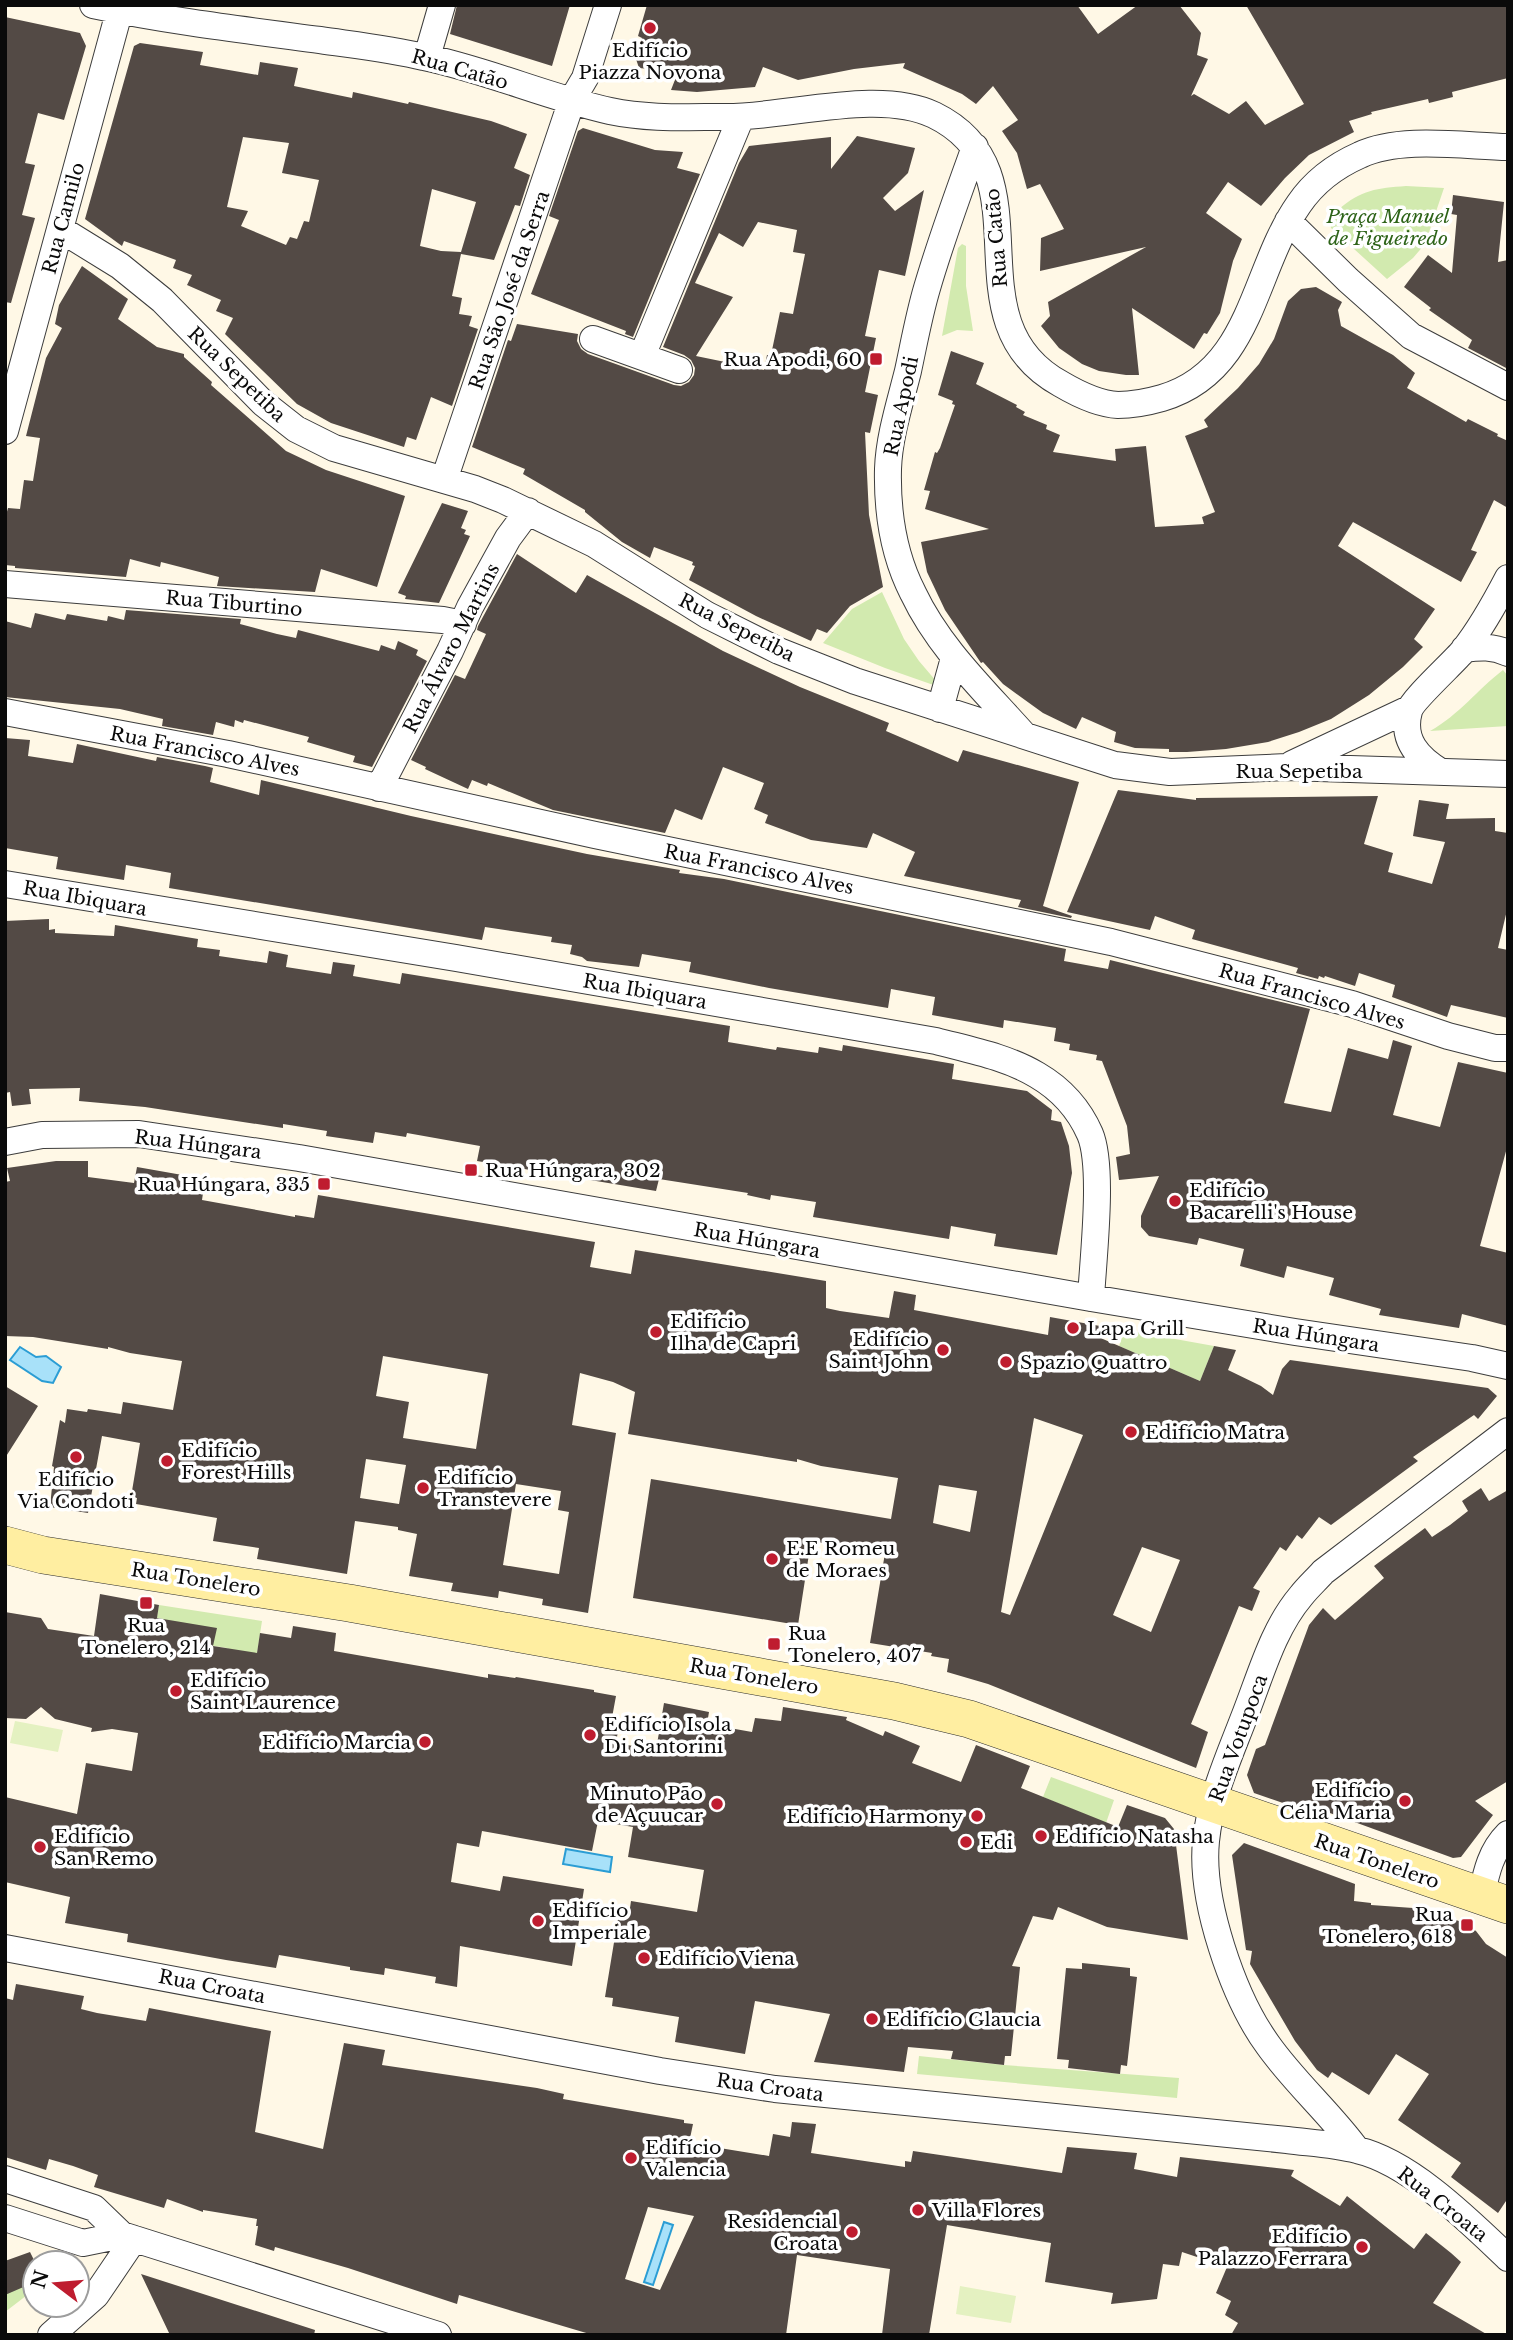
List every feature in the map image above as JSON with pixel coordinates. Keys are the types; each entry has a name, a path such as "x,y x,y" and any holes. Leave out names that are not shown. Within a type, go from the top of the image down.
{"street":[{"name":"Rua Catão","path":"93,5 427,57 611,111 646,116 741,117 840,106 890,104 928,112 952,125 975,148 989,172 997,209 1000,295 1010,330 1025,355 1048,377 1097,401 1120,405 1149,402 1181,392 1205,377 1228,352 1246,319 1288,221 1315,184 1335,168 1364,153 1399,144 1508,146"},
{"path":"427,57 442,5"},
{"name":"Rua São José da Serra","path":"444,480 572,100 585,78 608,5"},
{"name":"Rua Camilo","path":"5,431 120,8"},
{"path":"642,356 741,117"},
{"name":"Rua Apodi","path":"975,148 926,291 896,417 888,467 889,504 898,553 912,592 930,624 954,658 1027,738"},
{"path":"1288,221 1348,281 1411,336 1508,387"},
{"name":"Rua Sepetiba","path":"60,229 120,266 162,300 263,403 296,429 334,448 475,489 528,511 594,544 707,615 779,651 855,681 1115,765 1170,772 1287,767 1508,774"},
{"path":"593,339 679,370"},
{"name":"Rua Álvaro Martins","path":"379,788 470,607 508,538 528,511"},
{"name":"Rua Tiburtino","path":"5,584 443,620 463,624"},
{"path":"1287,767 1409,709 1464,649 1506,584"},
{"path":"1464,649 1483,646 1508,653"},
{"path":"940,709 954,658"},
{"name":"Rua Apodi","path":"988,695 996,727"},
{"path":"1409,709 1408,731 1411,744 1425,762 1441,772"},
{"name":"Rua Francisco Alves","path":"5,712 228,754 595,835 1111,942 1352,1004 1448,1036 1494,1048 1508,1048"},
{"name":"Rua Ibiquara","path":"5,884 936,1041 996,1057 1037,1075 1072,1102 1091,1136 1097,1176 1091,1298"},
{"name":"Rua Húngara","path":"5,1142 42,1135 139,1134 299,1158 1091,1298 1295,1332 1472,1357 1508,1366"},
{"name":"Rua Votupoca","path":"1357,2150 1341,2128 1299,2084 1268,2046 1234,1984 1221,1947 1206,1867 1206,1842 1212,1804 1277,1633 1300,1597 1323,1573 1508,1431"},
{"name":"Rua Tonelero","path":"5,1545 43,1555 363,1605 894,1701 969,1719 1494,1901"},
{"path":"1494,1901 1489,1863 1499,1843 1508,1834"},
{"name":"Rua Croata","path":"5,1948 660,2071 775,2089 1287,2140 1357,2150 1395,2166 1421,2183 1464,2217 1508,2258"},
{"path":"5,2179 94,2208 128,2237 438,2335"},
{"path":"5,2218 83,2243 128,2237"},
{"path":"51,2335 96,2295 128,2237"}],"green space":[{"name":"Praça Manuel de Figueiredo","path":"1406,186 1444,188 1425,244 1413,258 1387,279 1331,228 1331,220 1339,209 1362,194"},
{"path":"962,244 966,246 966,286 973,331 957,330 942,336 958,248"},
{"path":"882,592 904,639 942,688 823,643 852,609"},
{"path":"1503,670 1508,676 1508,726 1430,731 1450,717"},
{"path":"1125,1330 1214,1346 1200,1381 1119,1346"},
{"path":"159,1605 262,1621 255,1666 227,1648 184,1641 153,1641"},
{"path":"15,1721 63,1730 58,1752 10,1743"},
{"path":"1051,1777 1114,1800 1106,1823 1043,1797"},
{"path":"919,2056 1179,2078 1177,2098 917,2074"},
{"path":"5,2259 21,2264 21,2300 5,2312"},
{"path":"960,2286 1016,2296 1011,2323 956,2314"}],"water":[{"path":"20,1347 36,1357 46,1356 61,1367 53,1383 42,1381 10,1360"},
{"path":"566,1849 612,1857 610,1872 563,1864"},
{"path":"664,2222 673,2225 653,2285 644,2282"}],"building":[{"path":"457,5 570,5 552,66 450,34"},
{"path":"647,5 1077,5 1098,34 1138,5 1179,5 1201,33 1197,55 1208,59 1191,96 1194,94 1229,114 1246,101 1265,125 1304,104 1246,5 1508,5 1508,78 1452,92 1453,97 1429,103 1428,99 1371,112 1372,114 1349,121 1354,132 1309,155 1261,206 1228,182 1206,213 1242,239 1233,261 1220,313 1194,349 1132,308 1139,375 1126,375 1099,371 1082,364 1059,348 1041,326 1050,316 1048,302 1146,247 1040,271 1041,238 1064,229 1040,184 1027,189 1017,153 1002,131 1018,120 993,86 976,104 962,94 903,68 905,63 798,80 763,67 755,87 697,92 671,90 678,72 639,68 635,56 642,38 638,36"},
{"path":"5,17 80,33 86,46 64,120 38,113 25,163 35,165 22,215 35,218 11,303 5,302"},
{"path":"140,43 203,52 200,65 258,75 260,62 298,68 294,86 352,98 353,92 408,104 409,102 491,121 527,134 514,168 530,175 520,206 515,205 494,260 461,254 452,296 462,298 459,314 472,316 469,326 478,329 452,406 431,397 416,440 407,437 404,447 331,423 297,404 225,334 233,318 216,311 221,300 187,285 192,275 173,268 176,260 124,241 122,246 85,219 134,46","holes":["243,137 289,143 282,173 319,180 309,222 304,221 297,239 290,237 286,245 241,226 248,211 227,207","432,189 476,202 461,252 420,246"]},
{"path":"583,128 655,150 683,152 677,168 700,174 633,337 625,334 626,331 531,294 559,220 549,216 578,131"},
{"path":"857,136 915,148 908,173 883,198 895,211 924,190 905,276 879,270 865,336 876,338 865,392 878,395 870,433 865,432 869,515 883,587 850,606 827,633 817,629 811,641 756,616 689,580 695,566 692,565 693,562 654,547 650,558 622,542 585,510 523,474 525,469 472,447 508,340 511,341 517,324 578,334 577,341 581,349 588,354 674,385 681,386 689,382 695,368 691,360 663,347 739,163 749,146 831,137 831,169","holes":["758,222 797,230 793,252 805,254 793,314 780,312 771,355 767,355 764,370 696,356 733,297 695,283 719,233 743,247"]},
{"path":"1453,195 1504,202 1498,262 1508,260 1508,369 1468,348 1472,340 1429,310 1431,308 1404,287 1428,255 1452,273 1457,215 1451,214"},
{"path":"82,266 128,299 118,319 157,347 184,354 184,357 212,382 211,385 286,451 326,470 405,496 377,587 321,569 315,592 217,586 219,577 161,562 160,567 130,559 126,577 5,565 5,519 8,508 20,509 24,480 33,481 40,438 26,436 46,358 62,328 55,324 59,305"},
{"path":"1316,287 1342,302 1338,310 1341,326 1393,355 1415,373 1407,388 1466,422 1468,419 1508,441 1508,508 1494,500 1471,550 1477,552 1461,582 1353,522 1338,546 1435,609 1414,639 1423,647 1369,695 1331,719 1268,742 1187,752 1135,748 1114,742 1116,732 1082,717 1076,729 1043,713 1003,684 983,662 981,663 945,610 927,572 921,542 989,529 925,509 930,491 924,490 935,452 940,448 955,405 952,404 953,401 938,395 951,351 984,363 976,384 1017,405 1016,407 1025,412 1023,415 1047,425 1046,429 1060,435 1053,452 1116,461 1115,449 1146,446 1155,527 1204,524 1202,517 1215,512 1185,436 1208,427 1204,420 1259,364 1274,339 1288,301 1301,289"},
{"path":"442,503 468,511 461,528 466,530 464,534 470,536 439,603 405,599 406,596 398,593"},
{"path":"517,554 576,593 587,575 723,651 800,687 889,723 886,731 958,762 963,750 1079,782 1043,906 1072,916 1071,918 1018,907 1021,900 904,876 915,852 873,833 867,848 811,840 765,823 768,815 754,809 764,783 723,767 702,820 675,809 665,833 553,810 488,783 487,786 472,780 468,789 411,760 455,675 465,679 486,634 477,630 478,626"},
{"path":"126,610 241,619 240,624 277,634 296,638 298,630 379,651 381,645 395,650 398,641 418,650 416,655 427,661 372,767 353,762 355,756 307,742 309,737 244,720 243,723 235,720 234,727 216,722 213,735 162,726 163,719 120,709 5,697 5,621 31,628 35,613 65,620 67,614 107,621 108,616 124,620"},
{"path":"5,738 30,740 28,756 73,763 77,744 156,761 157,757 205,766 213,768 210,782 259,795 261,780 587,854 680,870 679,873 724,879 1066,949 1064,961 1108,969 1110,960 1310,1009 1284,1103 1331,1112 1348,1048 1388,1059 1393,1040 1412,1046 1393,1115 1440,1127 1458,1062 1508,1073 1508,1144 1480,1246 1508,1253 1508,1326 1462,1314 1459,1328 1379,1315 1381,1309 1329,1295 1334,1278 1287,1266 1284,1278 1240,1266 1244,1249 1199,1238 1197,1245 1149,1236 1141,1227 1141,1216 1159,1176 1119,1180 1116,1157 1130,1154 1127,1126 1102,1061 1096,1060 1097,1055 1069,1050 1070,1044 1054,1041 1056,1028 1004,1020 1003,1028 932,1015 935,997 891,989 888,1008 689,972 691,962 642,954 639,967 587,961 570,954 572,945 551,942 552,937 485,927 482,940 169,888 171,873 126,865 124,880 56,869 58,857 5,848"},
{"path":"1118,790 1196,800 1378,796 1364,844 1393,853 1388,872 1432,884 1445,842 1413,836 1419,800 1449,804 1446,819 1495,818 1495,831 1508,833 1508,906 1498,948 1508,950 1508,1018 1451,1005 1447,1017 1392,997 1395,985 1359,973 1355,986 1325,976 1319,976 1318,979 1296,973 1298,968 1192,939 1195,930 1155,916 1150,930 1067,912"},
{"path":"49,919 49,930 55,929 55,933 114,936 115,925 198,939 197,947 220,950 219,956 267,963 269,951 288,955 286,967 331,974 333,962 355,965 353,976 400,984 402,973 730,1026 728,1042 776,1050 777,1047 818,1053 819,1047 842,1051 843,1045 954,1064 952,1079 1027,1091 1052,1110 1051,1120 1061,1122 1069,1146 1072,1173 1057,1255 994,1246 996,1234 951,1226 949,1239 813,1217 816,1202 771,1195 770,1200 747,1195 748,1193 659,1179 656,1191 477,1161 480,1146 407,1133 406,1137 375,1132 373,1143 326,1136 327,1131 283,1124 283,1128 145,1107 79,1101 80,1088 29,1089 31,1104 12,1106 10,1092 5,1093 5,921"},
{"path":"56,1161 88,1161 88,1177 134,1183 137,1167 205,1179 202,1200 295,1217 314,1218 318,1195 595,1242 590,1267 631,1274 635,1250 826,1281 826,1308 889,1318 894,1291 916,1295 914,1310 1048,1335 1050,1317 1100,1326 1096,1336 1200,1381 1214,1346 1236,1350 1228,1370 1273,1395 1282,1369 1290,1360 1488,1388 1497,1396 1478,1419 1474,1415 1413,1457 1418,1461 1331,1525 1319,1517 1302,1539 1297,1535 1286,1551 1280,1547 1253,1588 1260,1591 1252,1611 1239,1606 1191,1724 1208,1732 1196,1768 988,1684 947,1672 949,1659 931,1656 932,1653 870,1643 885,1553 811,1541 798,1625 633,1598 651,1479 891,1519 898,1478 821,1466 797,1459 797,1462 628,1434 635,1392 613,1382 580,1373 572,1425 616,1433 588,1613 542,1605 543,1599 499,1591 498,1598 451,1591 453,1583 409,1576 417,1534 398,1530 398,1527 355,1521 347,1574 257,1559 259,1548 213,1541 217,1518 136,1504 137,1498 131,1497 140,1443 102,1436 88,1513 50,1507 52,1466 60,1420 65,1423 67,1409 121,1414 123,1402 173,1410 182,1361 108,1347 5,1336 5,1182 10,1181 7,1168","holes":["383,1356 488,1374 476,1449 403,1438 409,1402 376,1396","1034,1418 1083,1435 1010,1615 1001,1612","366,1459 406,1465 399,1504 360,1498","516,1484 561,1491 558,1510 569,1512 559,1574 503,1565","939,1485 977,1491 970,1532 933,1523","1142,1547 1180,1560 1151,1632 1113,1615"]},
{"path":"5,1386 38,1406 5,1458"},
{"path":"1481,1488 1489,1501 1508,1490 1508,1781 1475,1801 1493,1815 1461,1857 1453,1858 1308,1805 1306,1811 1254,1793 1247,1775 1256,1749 1265,1745 1309,1625 1323,1608 1335,1620 1384,1578 1374,1566 1425,1528 1432,1537 1450,1525 1468,1511 1462,1501"},
{"path":"100,1594 159,1605 157,1618 217,1628 213,1646 257,1653 260,1633 291,1638 293,1626 336,1633 334,1651 488,1678 488,1674 516,1677 616,1696 611,1723 619,1725 616,1743 656,1750 664,1703 709,1712 707,1724 752,1732 755,1718 781,1721 783,1707 847,1717 846,1720 883,1736 885,1731 920,1746 912,1763 961,1782 976,1745 1030,1766 1021,1788 1118,1827 1127,1805 1165,1818 1174,1829 1188,1940 1107,1927 1058,1907 1053,1920 1033,1916 1012,1966 1020,1967 1011,2056 1005,2056 1004,2065 951,2059 953,2051 908,2047 904,2072 814,2062 830,2014 755,2001 745,2054 675,2042 679,2017 612,2006 613,1998 605,1997 620,1906 630,1908 631,1901 697,1912 704,1870 628,1857 633,1827 598,1821 592,1851 482,1831 479,1847 457,1843 451,1882 500,1891 503,1876 584,1889 572,1966 460,1946 457,1987 435,1983 436,1977 385,1968 384,1975 279,1955 276,1968 226,1960 127,1942 128,1934 65,1923 70,1897 5,1882 5,1797 77,1814 86,1763 132,1771 138,1733 112,1729 91,1732 92,1728 55,1719 41,1707 26,1719 5,1718 5,1612 41,1618 48,1629 94,1636"},
{"path":"1244,1843 1355,1884 1354,1901 1371,1905 1427,1909 1464,1923 1476,1931 1486,1944 1508,1958 1508,2198 1498,2213 1451,2177 1461,2163 1398,2120 1429,2074 1396,2054 1369,2095 1332,2072 1328,2078 1317,2070 1295,2041 1250,1964 1252,1951 1246,1950 1232,1855"},
{"path":"1082,1963 1130,1968 1130,1976 1137,1977 1127,2066 1121,2065 1120,2074 1068,2068 1069,2060 1057,2059 1066,1968 1082,1969"},
{"path":"16,1984 84,1996 81,2009 97,2013 146,2021 149,2008 271,2031 255,2132 323,2149 344,2043 385,2050 382,2065 537,2088 564,2094 563,2099 684,2120 684,2123 693,2124 689,2143 769,2156 773,2134 790,2137 792,2122 816,2124 811,2153 905,2167 905,2161 911,2162 913,2151 1062,2173 1067,2147 1137,2153 1134,2169 1177,2177 1180,2157 1294,2170 1291,2176 1340,2206 1347,2196 1414,2249 1426,2233 1451,2253 1461,2262 1433,2303 1488,2335 1231,2335 1238,2323 1225,2315 1231,2301 1216,2293 1227,2267 1182,2252 1179,2266 1163,2264 1157,2299 1111,2304 1113,2293 1045,2282 1051,2243 947,2225 929,2335 882,2335 890,2269 797,2255 786,2335 593,2335 459,2295 457,2304 348,2268 275,2247 274,2251 255,2245 257,2219 203,2212 167,2199 164,2208 94,2187 98,2175 73,2166 49,2159 46,2170 5,2157 5,1998 13,2000","holes":["648,2207 694,2216 660,2290 625,2279"]},
{"path":"21,2255 21,2288 5,2295 5,2261"},
{"path":"141,2274 315,2330 314,2335 170,2335"}],"place":[{"name":"Edifício Piazza Novona","path":"650,28"},
{"name":"Rua Apodi, 60","path":"876,359"},
{"name":"Rua Húngara, 302","path":"471,1170"},
{"name":"Rua Húngara, 335","path":"324,1184"},
{"name":"Edifício Bacarelli's House","path":"1175,1201"},
{"name":"Lapa Grill","path":"1073,1328"},
{"name":"Edifício Ilha de Capri","path":"656,1332"},
{"name":"Edifício Saint John","path":"943,1350"},
{"name":"Spazio Quattro","path":"1006,1362"},
{"name":"Edifício Matra","path":"1131,1432"},
{"name":"Edifício Via Condoti","path":"76,1457"},
{"name":"Edifício Forest Hills","path":"167,1461"},
{"name":"Edifício Transtevere","path":"423,1488"},
{"name":"E.E Romeu de Moraes","path":"772,1559"},
{"name":"Rua Tonelero, 214","path":"146,1603"},
{"name":"Rua Tonelero, 407","path":"774,1644"},
{"name":"Edifício Saint Laurence","path":"176,1691"},
{"name":"Edifício Isola Di Santorini","path":"590,1735"},
{"name":"Edifício Marcia","path":"425,1742"},
{"name":"Edifício Célia Maria","path":"1405,1801"},
{"name":"Minuto Pão de Açuucar","path":"717,1804"},
{"name":"Edifício Harmony","path":"977,1816"},
{"name":"Edifício Natasha","path":"1041,1836"},
{"name":"Edi","path":"966,1842"},
{"name":"Edifício San Remo","path":"40,1847"},
{"name":"Edifício Imperiale","path":"538,1921"},
{"name":"Rua Tonelero, 618","path":"1467,1925"},
{"name":"Edifício Viena","path":"644,1958"},
{"name":"Edifício Glaucia","path":"872,2019"},
{"name":"Edifício Valencia","path":"631,2158"},
{"name":"Villa Flores","path":"918,2210"},
{"name":"Residencial Croata","path":"852,2232"},
{"name":"Edifício Palazzo Ferrara","path":"1362,2247"}]}
